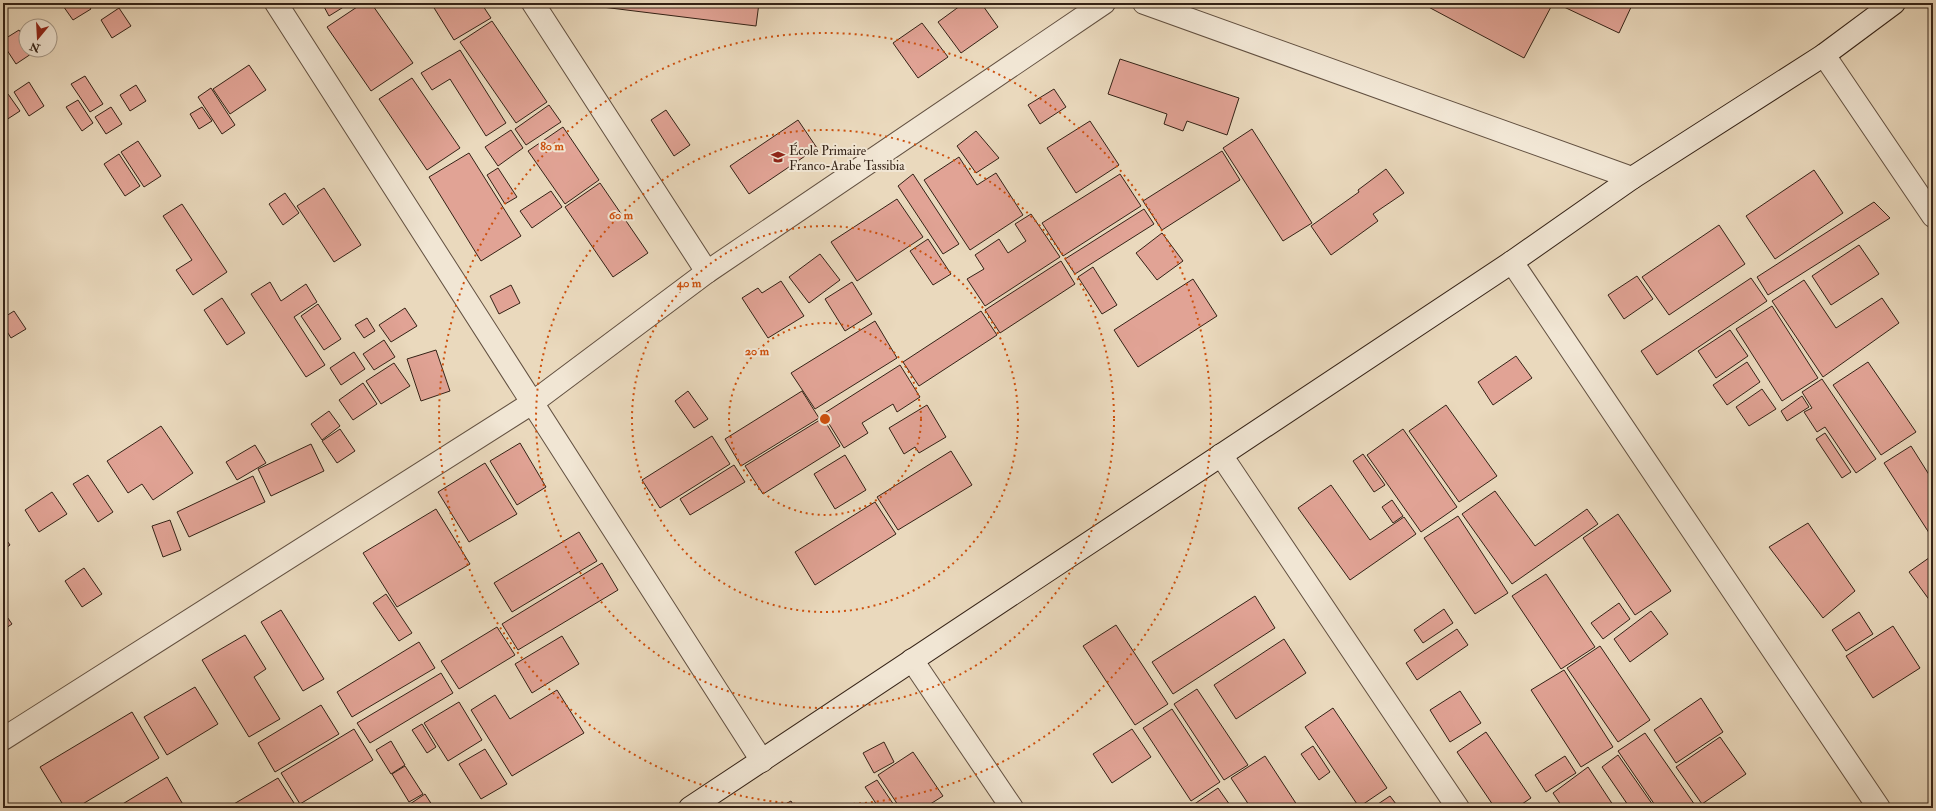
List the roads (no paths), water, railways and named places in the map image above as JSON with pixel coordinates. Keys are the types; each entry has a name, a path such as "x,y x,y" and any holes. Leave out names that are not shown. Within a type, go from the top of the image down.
{"street":[{"path":"276,3 762,761"},
{"path":"533,3 706,272"},
{"path":"3,739 532,403 706,272 1104,3"},
{"path":"1144,3 1632,178"},
{"path":"690,808 1512,262 1632,178 1824,55 1894,3"},
{"path":"1824,55 1933,216"},
{"path":"1512,262 1879,808"},
{"path":"1221,455 1458,808"},
{"path":"912,660 1012,808"}],"place":[{"name":"École Primaire Franco-Arabe Tassibia","path":"778,157"}]}
